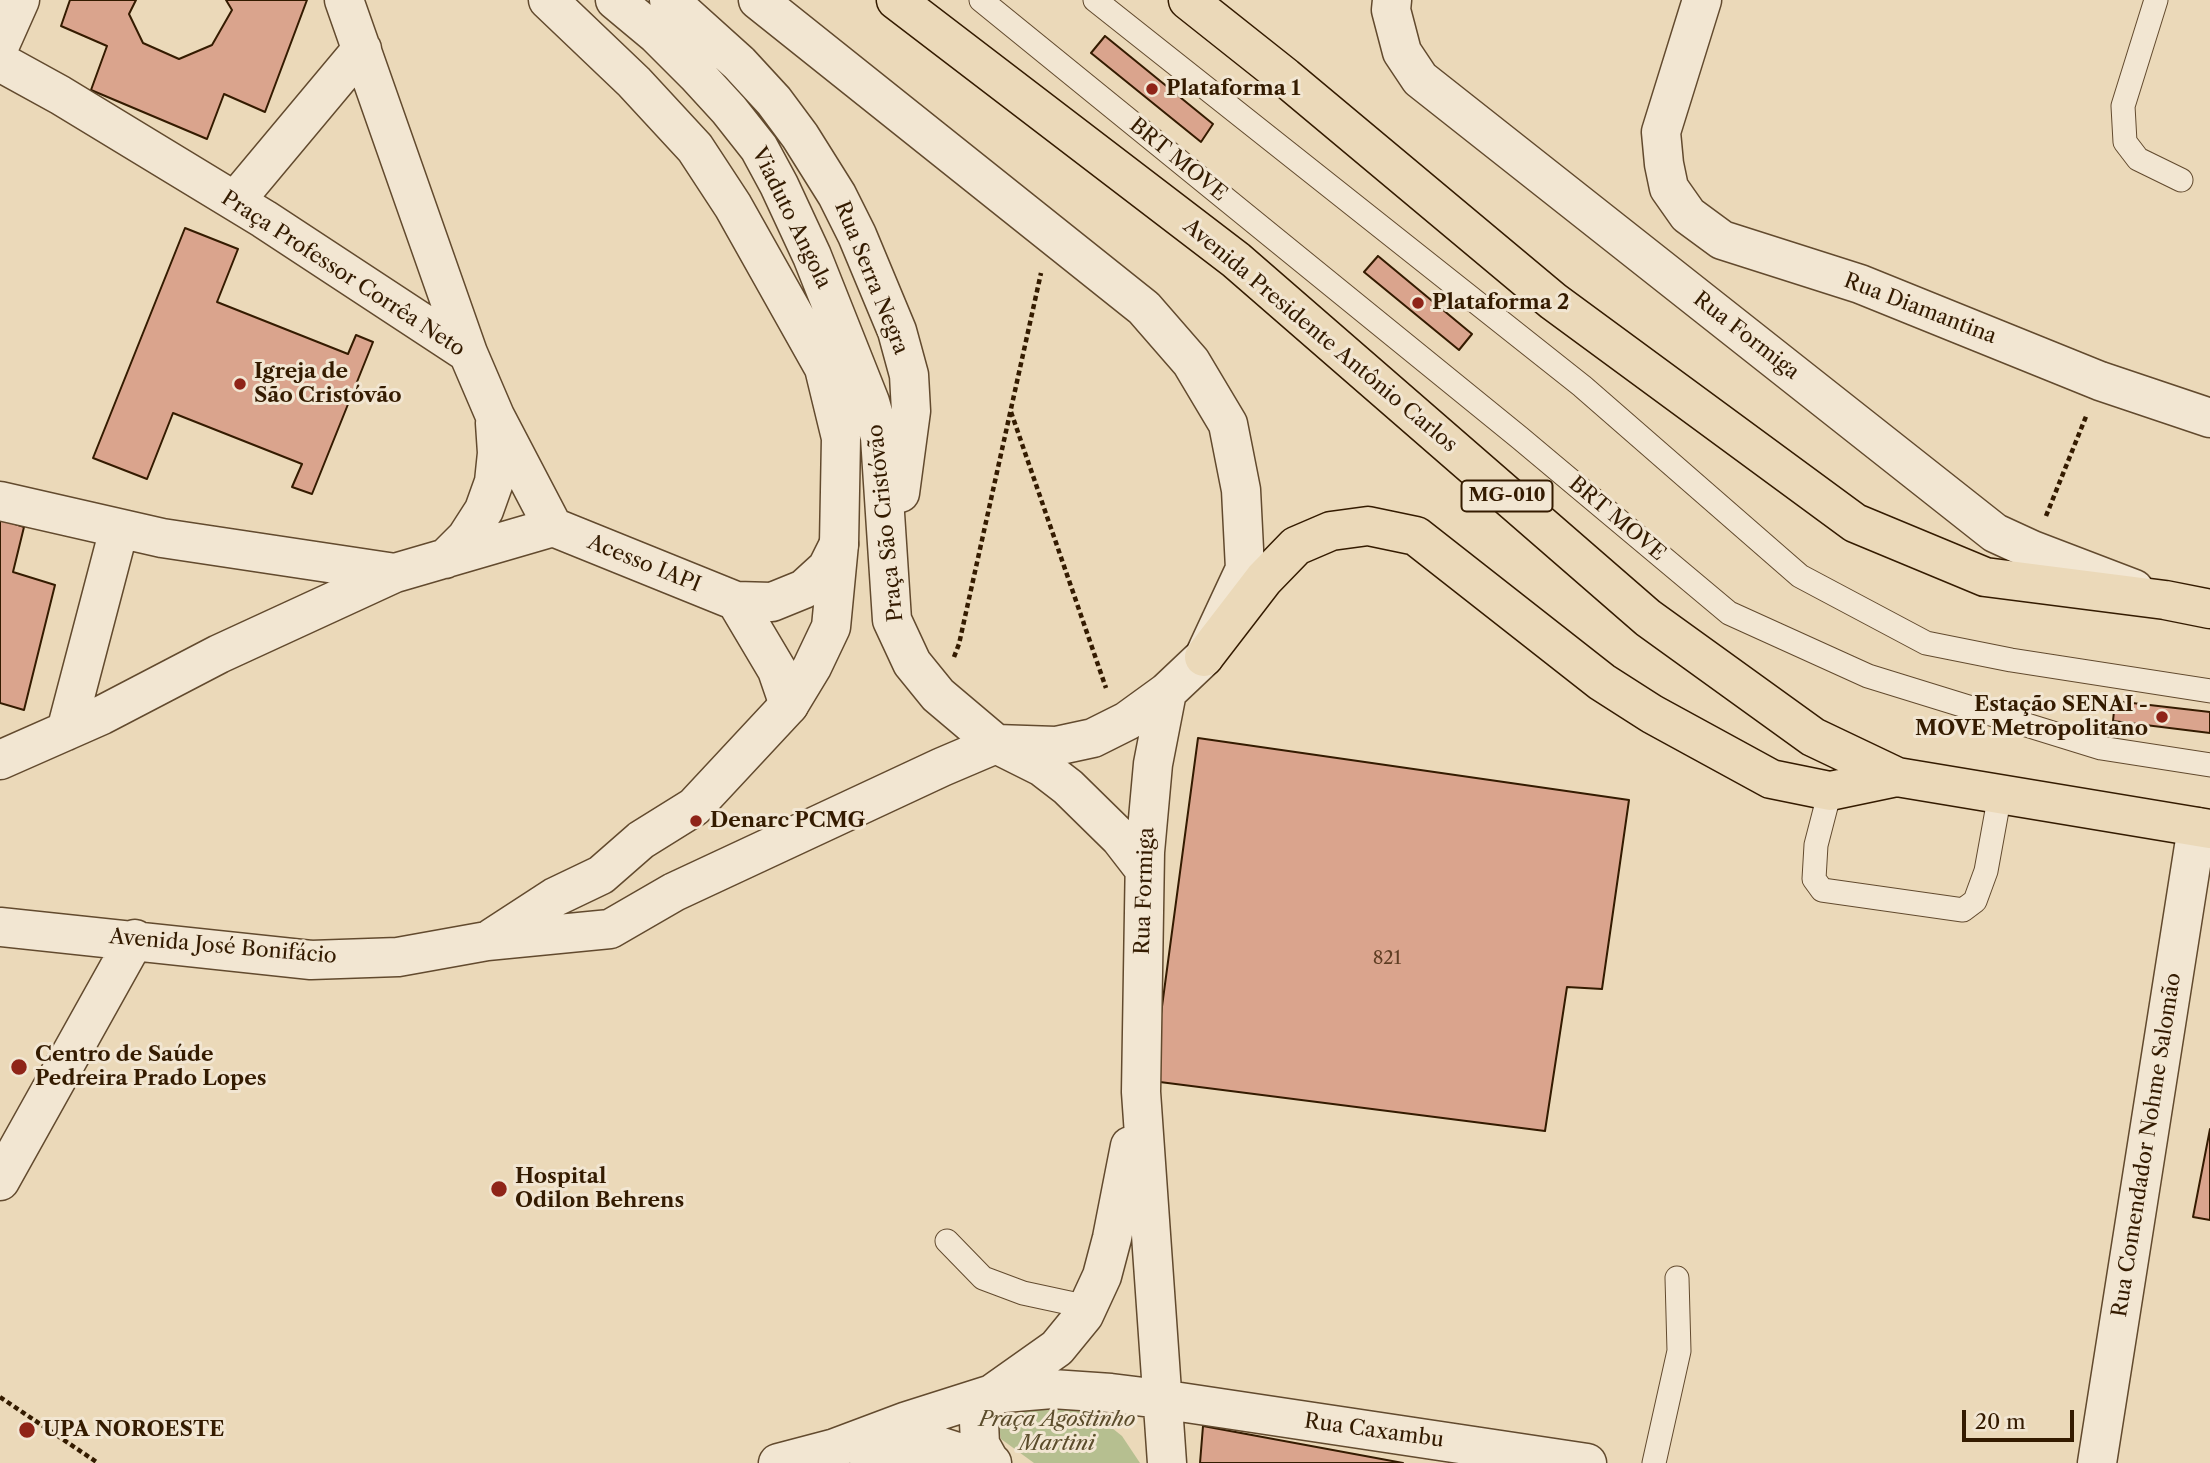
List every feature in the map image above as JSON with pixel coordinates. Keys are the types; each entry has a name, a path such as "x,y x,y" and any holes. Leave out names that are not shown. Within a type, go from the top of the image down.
{"highway":[{"name":"Avenida Presidente Antônio Carlos","path":"896,0 1236,260 1648,618 1813,737 1897,777 2204,828"},
{"path":"1188,0 1285,77 1553,301 1855,523 1985,577 2165,600 2210,609"},
{"path":"1203,657 1264,579 1296,545 1331,531 1368,526 1416,536 1602,681 1652,714 1771,779 1830,791 1897,777"}],"street":[{"path":"0,45 20,0"},
{"path":"344,0 468,353"},
{"path":"548,0 634,82 695,148 733,206 824,368 841,438 839,544"},
{"name":"Viaduto Angola","path":"615,0 657,35 696,74 759,148 812,256 875,419"},
{"name":"Rua Serra Negra","path":"669,0 739,63 774,101 800,136 837,195 858,235 897,331 909,375 911,411 889,575"},
{"path":"758,0 1144,308 1191,362 1228,424 1241,490 1245,569 1203,657 1167,692 1127,721 1093,738 1056,746 996,744"},
{"name":"Rua Formiga","path":"1392,0 1391,10 1402,51 1419,79 1995,533 2032,550 2165,600"},
{"name":"Rua Diamantina","path":"1702,0 1661,132 1669,188 1688,215 1722,240 1860,284 2100,381 2210,418"},
{"path":"235,201 362,49"},
{"name":"Praça Professor Corrêa Neto","path":"0,62 60,95 235,201 468,353 495,416 553,527"},
{"path":"445,559 466,538 484,510 494,482 497,453 495,416"},
{"path":"839,544 859,497 875,419"},
{"name":"Praça São Cristóvão","path":"875,419 892,620 912,663 938,695 996,744"},
{"path":"0,501 162,538 395,573"},
{"path":"0,760 102,715 219,654 395,573 553,527"},
{"name":"Acesso IAPI","path":"553,527 736,601 772,601 804,589 827,568 839,544"},
{"path":"66,731 119,529"},
{"name":"Avenida José Bonifácio","path":"487,941 555,897 601,876 641,840 694,807 789,705 812,667 831,627 839,544"},
{"path":"736,601 777,670 789,705"},
{"name":"Rua Formiga","path":"1167,692 1153,764 1144,869 1141,1092 1160,1399 1167,1463"},
{"path":"996,744 1042,767 1068,787 1120,838 1144,869"},
{"name":"Avenida José Bonifácio","path":"0,927 135,939 312,960 398,957 487,941 610,929 674,892 996,744"},
{"name":"Rua Comendador Nohme Salomão","path":"2097,1463 2204,828"},
{"path":"641,840 643,866 655,880 674,892"},
{"path":"0,1181 135,939"},
{"name":"Rua Formiga","path":"992,1394 1057,1348 1088,1307 1102,1276 1112,1238 1141,1092"},
{"name":"Rua Caxambu","path":"992,1394 1052,1389 1111,1393 1587,1463"},
{"path":"778,1463 835,1448 907,1421 992,1394"},
{"path":"991,1463 980,1444 979,1422 992,1394"},
{"path":"835,1448 908,1455 942,1447 991,1463"}],"lane":[{"name":"BRT MOVE","path":"981,0 1729,613 1868,676 2101,748 2210,765"},
{"path":"1095,0 1582,386 1800,576 1926,643 2011,660 2210,691"},
{"path":"2156,0 2123,106 2125,142 2138,159 2181,180"},
{"path":"1830,791 1816,845 1814,879 1822,890 1962,910 1975,901 1986,871 2000,794"},
{"path":"947,1241 983,1278 1023,1293 1088,1307"},
{"path":"1654,1463 1679,1351 1676,1278"}],"path":[{"path":"938,695 959,644 1042,268"},
{"path":"2032,550 2100,381"},
{"path":"1011,411 1108,694 1093,738"},
{"path":"0,1397 98,1463"}],"green space":[{"name":"Praça Agostinho Martini","path":"1057,1400 1069,1400 1097,1416 1122,1436 1140,1463 1034,1463 1001,1439 999,1427 1005,1417"}],"building":[{"path":"70,0 136,0 129,14 143,43 179,59 212,45 232,10 226,0 307,0 265,112 224,94 207,139 91,90 107,46 61,26"},
{"name":"Plataforma 1","path":"1105,36 1213,124 1201,142 1091,53"},
{"name":"Igreja de São Cristóvão","path":"185,228 238,249 217,302 348,354 356,335 373,342 312,494 292,487 302,464 173,413 147,479 93,458"},
{"name":"Plataforma 2","path":"1378,256 1472,334 1459,350 1364,272"},
{"path":"0,519 24,527 13,572 55,585 24,710 0,703"},
{"name":"Estação SENAI - MOVE Metropolitano","path":"2115,701 2210,712 2210,733 2113,721"},
{"path":"1198,738 1629,800 1602,989 1567,987 1545,1131 1152,1081"},
{"path":"2210,1129 2210,1220 2193,1217"},
{"path":"1203,1426 1403,1463 1200,1463"}],"place":[{"name":"Plataforma 1","path":"1152,89"},
{"name":"Plataforma 2","path":"1418,303"},
{"name":"Igreja de São Cristóvão","path":"240,384"},
{"name":"Estação SENAI - MOVE Metropolitano","path":"2162,717"},
{"name":"Denarc PCMG","path":"696,821"},
{"name":"Centro de Saúde Pedreira Prado Lopes","path":"19,1067"},
{"name":"Hospital Odilon Behrens","path":"499,1189"},
{"name":"UPA NOROESTE","path":"27,1430"}]}
